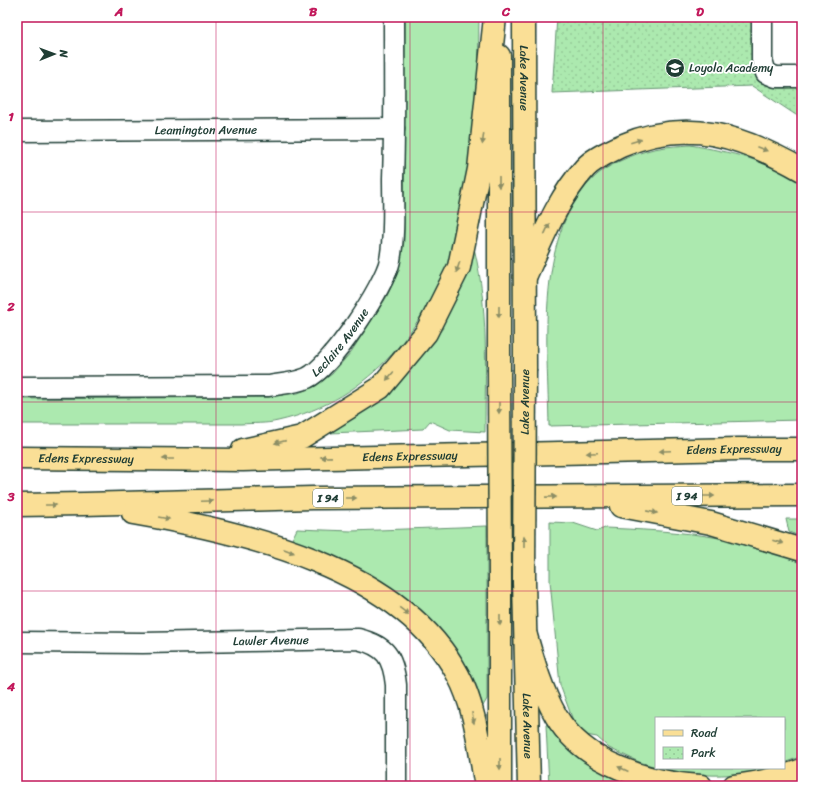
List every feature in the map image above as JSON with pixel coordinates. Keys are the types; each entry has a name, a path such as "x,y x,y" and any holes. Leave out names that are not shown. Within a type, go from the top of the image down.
{"main road":[{"path":"201,459 302,437 380,388 426,333 459,267 479,170 495,17"},
{"name":"Lake Avenue","path":"499,17 500,786"},
{"name":"Lake Avenue","path":"524,17 524,581 529,786"},
{"path":"525,277 555,212 585,167 605,153 629,143 651,136 680,132 708,132 737,138 769,151 802,170"},
{"name":"Edens Expressway","path":"17,458 201,459 796,447"},
{"name":"I 94","path":"17,505 312,498 802,495"},
{"path":"572,496 712,523 802,550"},
{"path":"84,504 196,524 246,536 290,551 352,577 384,596 427,631 444,652 458,675 469,701 486,786"},
{"path":"526,636 540,683 557,717 577,742 602,759 628,771 658,779 702,786"},
{"path":"734,786 754,784 789,776 802,770"}],"street":[{"name":"Leclaire Avenue","path":"17,387 269,386 300,380 320,369 368,306 382,282 390,261 392,236 394,129 394,17"},
{"path":"762,17 762,60 766,73 776,77 800,77"},
{"name":"Leamington Avenue","path":"17,131 394,129"},
{"name":"Lawler Avenue","path":"17,642 143,643 358,639 370,642 387,653 395,672 396,786"}],"green space":[{"path":"405,17 479,17 478,96 463,199 454,233 457,238 445,270 430,300 412,329 392,354 368,377 342,396 311,411 273,422 241,424 17,424 17,399 268,397 298,393 315,386 332,374 351,352 386,298 399,270 404,242"},
{"path":"557,17 753,17 754,74 765,84 775,88 802,87 802,119 752,86 552,93"},
{"path":"690,145 748,158 776,168 802,183 802,420 549,426 547,327 549,292 554,258 563,226 577,197 598,174 619,161 653,149"},
{"path":"474,248 479,271 484,317 485,432 450,430 430,421 423,429 330,433 327,425 398,382 443,328 441,322 467,271"},
{"path":"786,519 802,519 802,537 789,532"},
{"path":"550,522 573,523 597,531 605,528 655,531 731,540 779,554 802,564 802,756 785,763 785,717 655,717 655,767 639,762 609,748 597,737 586,735 574,723 560,685 550,581"},
{"path":"487,526 487,699 483,706 473,678 456,649 438,627 417,608 370,575 344,562 291,541 297,529 351,531"},
{"path":"551,722 567,745 586,762 620,781 634,786 549,786 546,725"},
{"path":"663,769 765,769 729,775 699,775"}],"place":[{"name":"Loyola Academy","path":"675,68"}]}
